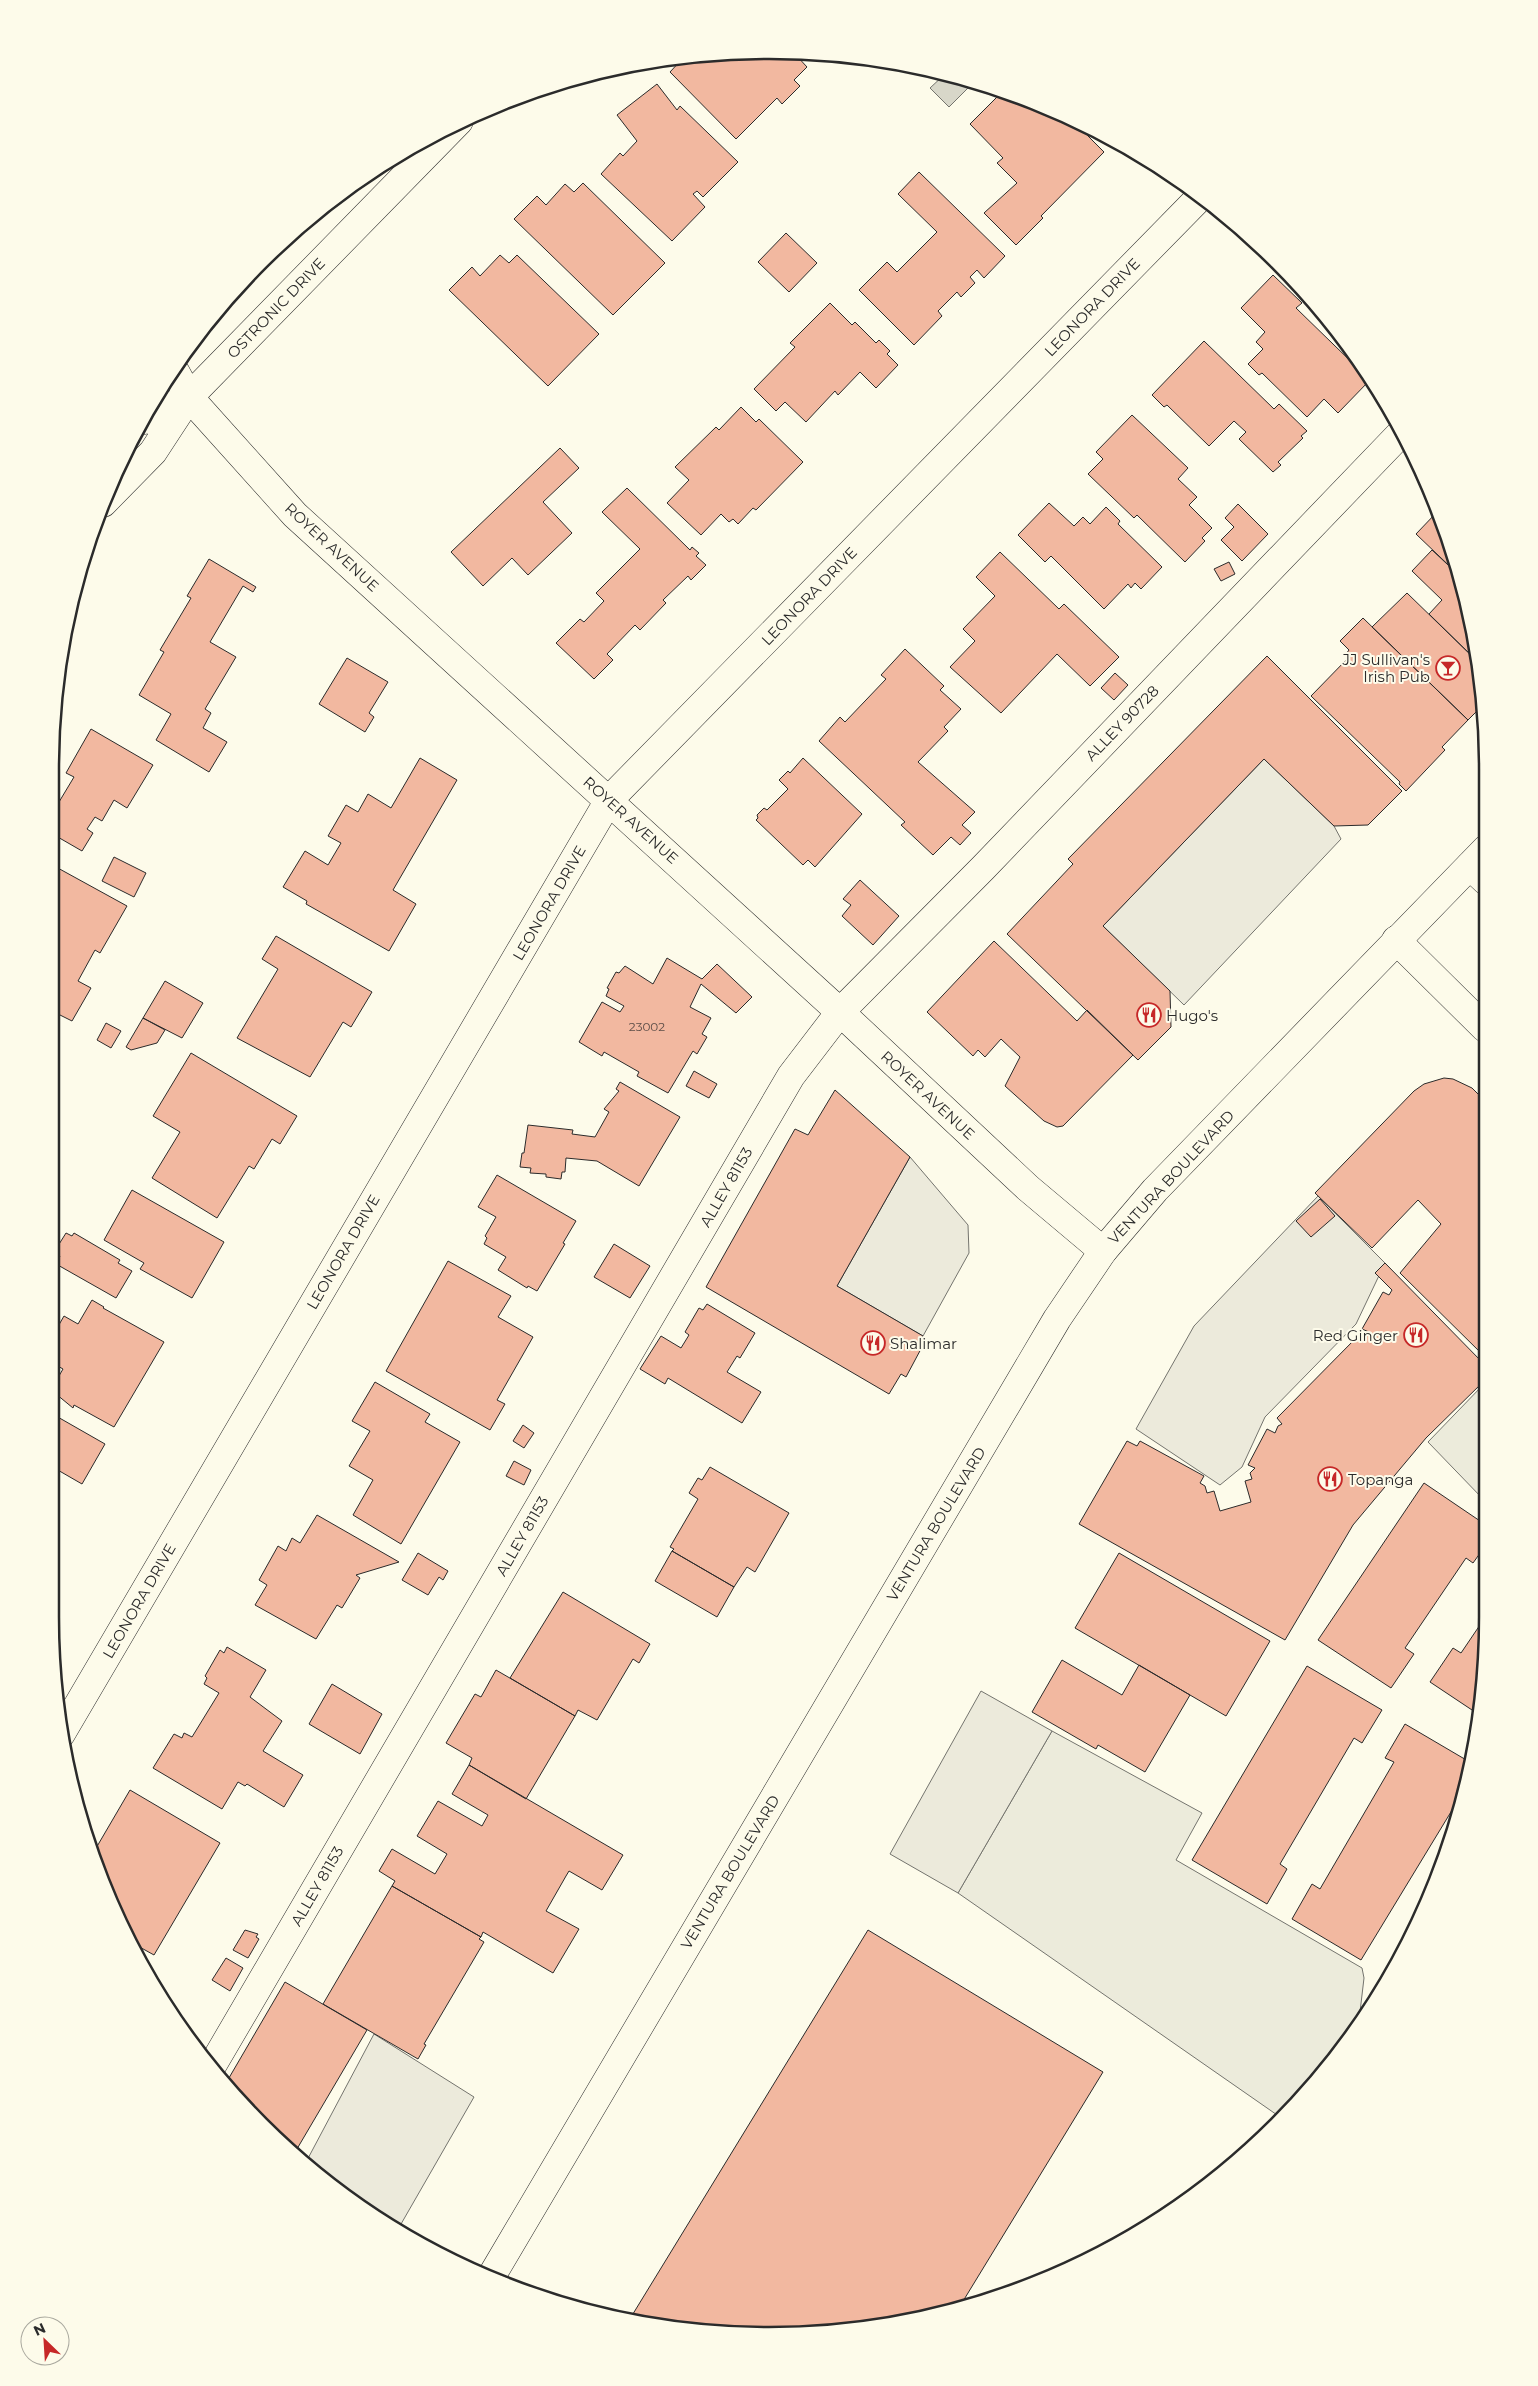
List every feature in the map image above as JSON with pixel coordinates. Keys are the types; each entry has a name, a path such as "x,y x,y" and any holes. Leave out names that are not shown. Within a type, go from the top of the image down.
{"street":[{"name":"OSTRONIC DRIVE","path":"117,489 153,452 189,397 441,140"},
{"name":"LEONORA DRIVE","path":"67,1725 609,800 1195,202"},
{"name":"ROYER AVENUE","path":"177,375 189,397 295,515 840,1012 1028,1188 1103,1251"},
{"path":"153,416 189,397"},
{"name":"ALLEY 90728","path":"840,1012 976,874 1397,438"},
{"name":"VENTURA BOULEVARD","path":"494,2272 1057,1319 1103,1251 1155,1190 1396,940 1479,867"},
{"path":"1396,940 1479,1022"},
{"name":"ALLEY 81153","path":"215,2060 791,1076 840,1012"}],"shaded area":[{"path":"939,80 968,88 949,107 930,88"},
{"path":"1264,759 1334,826 1341,839 1184,1005 1103,926"},
{"path":"910,1157 968,1225 969,1253 923,1336 837,1286"},
{"path":"1318,1196 1385,1263 1356,1324 1265,1417 1242,1467 1220,1485 1136,1429 1194,1326"},
{"path":"1479,1389 1479,1495 1428,1442"},
{"path":"981,1691 1052,1731 958,1893 890,1854"},
{"path":"1052,1731 1202,1813 1176,1860 1362,1968 1364,1978 1360,2012 1303,2085 1276,2114 958,1893"},
{"path":"374,2034 474,2097 401,2224 374,2208 309,2157"}],"building":[{"path":"723,60 800,60 807,67 794,80 800,86 782,104 777,98 736,139 670,72 677,65"},
{"path":"657,84 677,110 680,106 738,162 703,197 697,191 693,194 705,207 672,241 601,174 620,153 623,156 637,141 617,115"},
{"path":"998,96 1083,132 1104,152 1041,216 1043,218 1016,245 984,213 1017,183 997,163 1003,158 970,124"},
{"path":"919,172 1005,256 984,278 977,270 970,277 975,283 961,297 957,292 938,311 942,316 914,345 859,290 887,262 897,272 937,232 898,194"},
{"path":"583,183 665,263 613,315 514,219 537,196 546,205 565,184 574,192"},
{"path":"786,233 817,263 789,292 758,262"},
{"path":"500,255 509,263 517,255 599,334 548,386 449,290 472,267 480,276"},
{"path":"1273,275 1302,303 1296,308 1349,360 1366,384 1338,413 1324,399 1307,417 1262,373 1259,375 1248,364 1263,349 1256,342 1265,332 1241,308"},
{"path":"830,303 852,325 855,322 876,343 879,340 890,351 887,354 898,365 876,388 860,372 838,395 835,391 806,422 785,402 776,411 754,389 795,347 790,343"},
{"path":"1204,341 1274,409 1279,404 1307,431 1301,436 1303,438 1278,462 1281,465 1273,472 1239,439 1246,432 1234,421 1209,446 1167,405 1164,407 1152,395"},
{"path":"741,407 756,422 759,419 803,462 756,510 753,508 738,524 733,519 729,522 721,514 701,535 667,503 689,480 675,467 716,427 719,430"},
{"path":"1132,415 1188,468 1178,479 1197,497 1189,505 1212,528 1202,538 1205,541 1185,562 1137,515 1134,518 1088,474 1103,459 1096,452"},
{"path":"560,448 579,468 543,502 572,533 528,575 512,558 483,586 451,552"},
{"path":"627,488 690,550 692,547 699,553 696,556 706,565 691,580 688,576 663,600 666,603 640,630 635,625 607,654 613,660 594,679 556,643 580,619 584,622 604,601 596,593 640,549 602,512"},
{"path":"1049,503 1074,526 1083,517 1090,524 1106,507 1120,521 1118,524 1162,567 1141,589 1135,583 1131,588 1128,584 1104,609 1051,556 1045,562 1018,535"},
{"path":"1238,504 1268,534 1242,561 1221,540 1234,527 1225,518"},
{"path":"1433,517 1449,566 1416,534"},
{"path":"1432,550 1449,566 1466,630 1470,654 1429,614 1442,600 1412,571"},
{"path":"1000,552 1059,609 1064,604 1119,657 1090,686 1057,654 1001,713 950,667 975,641 963,629 995,596 976,577"},
{"path":"209,559 256,587 253,592 243,586 210,642 236,657 205,709 211,713 203,728 227,742 209,772 156,740 171,714 139,695 164,652 160,650 191,598 187,596"},
{"path":"1229,562 1235,574 1221,581 1214,569"},
{"path":"1407,593 1470,654 1477,711 1468,720 1372,627"},
{"path":"1363,618 1468,720 1442,747 1445,750 1406,791 1399,784 1400,782 1311,696 1349,657 1346,654 1349,650 1340,641"},
{"path":"905,649 944,686 940,690 961,709 944,727 948,731 918,762 975,812 962,825 971,833 960,845 951,837 933,855 901,825 905,822 819,741 840,717 845,722 886,679 881,675"},
{"path":"1267,656 1402,791 1368,825 1334,826 1264,759 1103,926 1170,991 1171,1027 1138,1060 1007,934 1073,864 1068,859"},
{"path":"347,658 388,682 369,713 374,717 365,732 319,704"},
{"path":"1115,673 1128,685 1114,700 1101,688"},
{"path":"91,729 153,765 127,808 114,800 102,821 95,817 87,829 93,833 82,851 59,838 59,802 74,777 66,773"},
{"path":"420,758 457,780 393,890 416,904 389,951 306,904 307,901 283,887 305,851 328,865 341,843 328,836 346,805 358,812 368,794 391,808"},
{"path":"803,758 862,814 815,867 808,860 803,865 756,820 758,818 757,815 764,808 767,810 788,789 779,780 788,771 790,773"},
{"path":"114,857 146,873 134,897 102,881"},
{"path":"59,869 127,906 100,953 95,950 78,981 91,988 72,1021 59,1014"},
{"path":"860,880 899,916 873,945 842,916 851,905 843,899"},
{"path":"276,936 372,992 351,1027 343,1022 310,1077 237,1038 278,969 262,959"},
{"path":"994,941 1077,1021 1087,1010 1133,1055 1063,1126 1057,1127 1044,1121 1005,1086 1020,1057 1001,1039 985,1057 978,1050 973,1056 927,1012"},
{"path":"667,958 702,979 717,964 752,997 736,1013 701,984 690,1007 711,1018 702,1034 707,1037 697,1054 693,1051 668,1093 637,1076 639,1072 604,1052 602,1056 579,1042 602,1002 620,1012 624,1006 606,996 609,989 607,988 616,972 619,973 625,966 653,984"},
{"path":"165,981 203,1003 182,1038 143,1018"},
{"path":"143,1018 165,1030 157,1043 131,1050 126,1047"},
{"path":"106,1023 121,1031 111,1048 97,1040"},
{"path":"191,1053 297,1116 280,1144 272,1139 254,1169 249,1166 217,1218 152,1178 180,1132 153,1116"},
{"path":"694,1071 717,1084 709,1098 686,1086"},
{"path":"1444,1078 1453,1079 1472,1088 1479,1095 1479,1351 1400,1273 1441,1224 1418,1200 1372,1248 1315,1193 1414,1091 1424,1084"},
{"path":"620,1082 680,1117 639,1186 597,1161 566,1158 565,1172 562,1172 561,1179 546,1177 546,1174 530,1173 531,1168 520,1167 528,1125 573,1130 572,1134 595,1137 609,1112 604,1109 619,1091 616,1089"},
{"path":"835,1090 910,1157 837,1286 923,1336 918,1346 922,1347 906,1377 901,1374 889,1394 706,1287 795,1129 808,1135"},
{"path":"497,1175 576,1221 563,1243 565,1244 537,1291 528,1286 527,1288 498,1270 506,1257 484,1244 487,1238 485,1236 496,1217 478,1207"},
{"path":"132,1190 224,1242 192,1298 140,1269 144,1263 104,1240"},
{"path":"1320,1199 1335,1216 1311,1237 1296,1221"},
{"path":"66,1233 72,1236 74,1233 120,1260 118,1263 132,1271 116,1298 59,1266 59,1244"},
{"path":"614,1244 650,1266 630,1298 594,1277"},
{"path":"448,1261 511,1296 498,1317 533,1337 497,1400 505,1404 490,1430 386,1371"},
{"path":"1385,1263 1479,1359 1479,1386 1426,1438 1353,1525 1285,1640 1079,1524 1127,1441 1137,1446 1140,1441 1204,1476 1200,1483 1205,1486 1207,1493 1214,1491 1220,1511 1251,1502 1245,1481 1252,1479 1250,1473 1255,1468 1248,1465 1267,1429 1275,1433 1278,1426 1282,1424 1277,1418 1357,1337 1360,1341 1369,1332 1362,1329 1383,1292 1389,1295 1392,1290 1375,1273"},
{"path":"92,1300 164,1342 114,1427 74,1405 73,1408 59,1396 59,1376 63,1369 59,1367 59,1325 64,1316 78,1324"},
{"path":"707,1304 755,1333 740,1358 737,1356 727,1372 761,1392 742,1423 668,1378 665,1384 640,1369 661,1336 681,1348 689,1335 685,1332 699,1308 703,1310"},
{"path":"375,1382 430,1414 425,1422 460,1442 401,1544 353,1515 373,1480 349,1466 370,1431 352,1421"},
{"path":"59,1418 105,1444 82,1484 59,1471"},
{"path":"523,1425 534,1433 524,1448 513,1441"},
{"path":"514,1461 531,1470 524,1485 506,1476"},
{"path":"710,1467 789,1513 755,1572 747,1567 734,1587 672,1551 674,1549 670,1547 698,1499 689,1493 698,1478 702,1480"},
{"path":"1424,1483 1479,1520 1479,1555 1473,1563 1466,1558 1405,1648 1414,1654 1391,1688 1318,1640"},
{"path":"317,1515 399,1562 356,1575 360,1578 342,1608 337,1605 316,1639 255,1605 267,1585 259,1580 278,1546 286,1551 292,1538 300,1543"},
{"path":"672,1551 734,1587 717,1617 655,1581"},
{"path":"418,1553 448,1571 443,1580 439,1577 428,1595 402,1580"},
{"path":"1119,1553 1270,1641 1226,1716 1075,1628"},
{"path":"563,1592 650,1644 639,1663 633,1659 597,1720 578,1710 575,1716 510,1678"},
{"path":"1479,1627 1478,1663 1473,1711 1430,1682 1453,1648 1461,1653"},
{"path":"227,1647 266,1670 250,1697 282,1721 263,1751 303,1775 284,1807 247,1784 245,1786 238,1782 222,1809 153,1768 174,1734 182,1738 184,1733 192,1737 219,1693 204,1684 207,1678 205,1676 220,1650 224,1653"},
{"path":"1062,1660 1122,1695 1139,1665 1190,1695 1145,1772 1098,1745 1096,1749 1032,1712"},
{"path":"1307,1666 1382,1710 1362,1743 1354,1738 1280,1864 1287,1869 1267,1904 1192,1860"},
{"path":"496,1670 575,1716 526,1799 469,1765 472,1758 446,1743 475,1694 481,1697"},
{"path":"332,1684 382,1714 360,1754 309,1724"},
{"path":"1405,1724 1465,1759 1453,1809 1361,1960 1292,1919 1312,1884 1320,1889 1394,1762 1385,1758"},
{"path":"469,1765 623,1855 602,1890 569,1871 566,1876 546,1911 579,1929 553,1973 483,1932 481,1937 392,1886 395,1881 379,1871 392,1849 435,1874 447,1854 417,1836 438,1801 482,1826 488,1815 452,1794"},
{"path":"130,1790 220,1843 154,1955 141,1948 132,1931 97,1847"},
{"path":"392,1886 481,1937 479,1939 484,1942 424,2044 426,2045 418,2059 323,2004"},
{"path":"245,1930 258,1934 256,1937 259,1939 248,1958 233,1950"},
{"path":"868,1930 1103,2072 964,2300 908,2314 815,2326 723,2326 633,2314"},
{"path":"226,1958 243,1968 230,1991 212,1980"},
{"path":"285,1982 367,2030 298,2148 267,2119 229,2078"}],"place":[{"name":"JJ Sullivan's Irish Pub","path":"1448,668"},
{"name":"Hugo's","path":"1149,1015"},
{"name":"Red Ginger","path":"1416,1335"},
{"name":"Shalimar","path":"873,1343"},
{"name":"Topanga","path":"1330,1479"}]}
